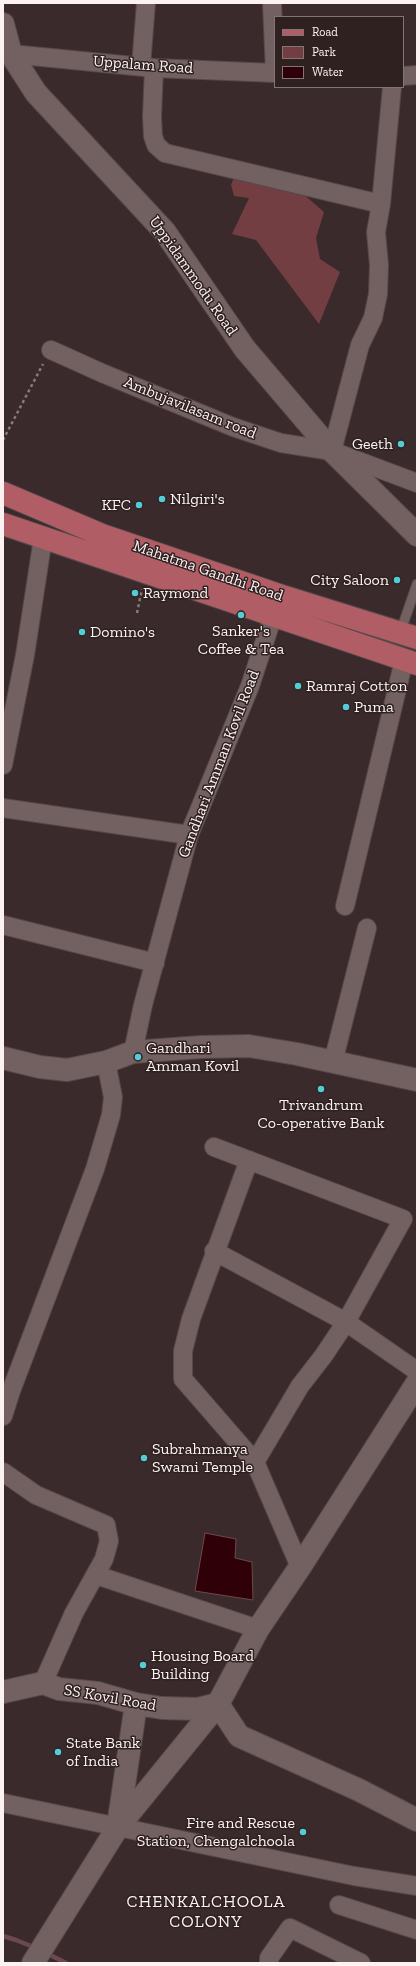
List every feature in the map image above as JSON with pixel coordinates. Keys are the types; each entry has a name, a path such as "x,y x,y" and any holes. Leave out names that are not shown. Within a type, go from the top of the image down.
{"main road":[{"name":"Mahatma Gandhi Road","path":"3,493 102,535 282,596 408,636"},
{"name":"Mahatma Gandhi Road","path":"3,524 411,662"}],"street":[{"path":"146,3 147,67 153,136 156,145 165,153 381,204"},
{"path":"272,3 274,50"},
{"name":"Uppidammodu Road","path":"3,24 11,54 36,93 165,232 245,349 332,451 417,535"},
{"name":"Uppalam Road","path":"11,54 147,67 274,73"},
{"path":"404,76 417,75"},
{"path":"332,451 360,345 373,318 378,294 376,232 381,204 392,88"},
{"name":"Ambujavilasam road","path":"51,350 102,373 233,426 281,443 332,451 417,483"},
{"path":"3,765 25,655 42,538"},
{"name":"Gandhari Amman Kovil Road","path":"133,1052 143,1005 189,835 250,686 273,616"},
{"path":"345,906 411,662"},
{"path":"3,808 189,835"},
{"path":"3,925 155,963"},
{"path":"333,1062 367,928"},
{"path":"3,1058 40,1067 67,1070 106,1062 133,1052 201,1047 249,1046 417,1080"},
{"path":"3,1416 21,1363 95,1169 111,1114 112,1097 106,1062"},
{"path":"214,1146 403,1219 346,1322 324,1355 300,1386 255,1462"},
{"path":"249,1160 214,1252 191,1319 183,1351 183,1379 255,1462 300,1567"},
{"path":"214,1252 346,1322 417,1371"},
{"path":"34,1961 50,1933 118,1827 218,1704 258,1629 300,1567 417,1383"},
{"path":"3,1472 36,1494 106,1525 109,1541 104,1559 74,1613 43,1683"},
{"path":"96,1575 258,1629"},
{"name":"SS Kovil Road","path":"3,1692 43,1683 59,1689 98,1693 136,1704 198,1709 218,1704"},
{"path":"118,1827 136,1704"},
{"path":"218,1704 239,1736 359,1790 417,1820"},
{"path":"3,1803 354,1876 417,1886"},
{"path":"339,1905 417,1930"},
{"path":"269,1963 270,1958 290,1928 361,1963"}],"lane":[{"path":"408,636 417,584"}],"path":[{"path":"3,440 51,350"},
{"path":"137,614 142,586"}],"green space":[{"path":"236,173 301,192 324,212 316,238 320,259 340,272 319,324 256,240 232,234 249,198 234,196 231,185"}],"water":[{"path":"205,1533 236,1539 235,1558 252,1562 253,1600 195,1591"}],"waterway":[{"path":"3,1936 36,1948"},
{"path":"46,1953 66,1963"}],"place":[{"name":"Geeth","path":"401,444"},
{"name":"Nilgiri's","path":"162,499"},
{"name":"KFC","path":"139,505"},
{"name":"City Saloon","path":"397,580"},
{"name":"Raymond","path":"135,593"},
{"name":"Sanker's Coffee & Tea","path":"241,615"},
{"name":"Domino's","path":"82,632"},
{"name":"Ramraj Cotton","path":"298,686"},
{"name":"Puma","path":"346,707"},
{"name":"Gandhari Amman Kovil","path":"138,1057"},
{"name":"Trivandrum Co-operative Bank","path":"321,1089"},
{"name":"Subrahmanya Swami Temple","path":"144,1458"},
{"name":"Housing Board Building","path":"143,1665"},
{"name":"State Bank of India","path":"58,1752"},
{"name":"Fire and Rescue Station, Chengalchoola","path":"303,1832"}],"district":[{"name":"CHENKALCHOOLA COLONY","path":"206,1912"}]}
